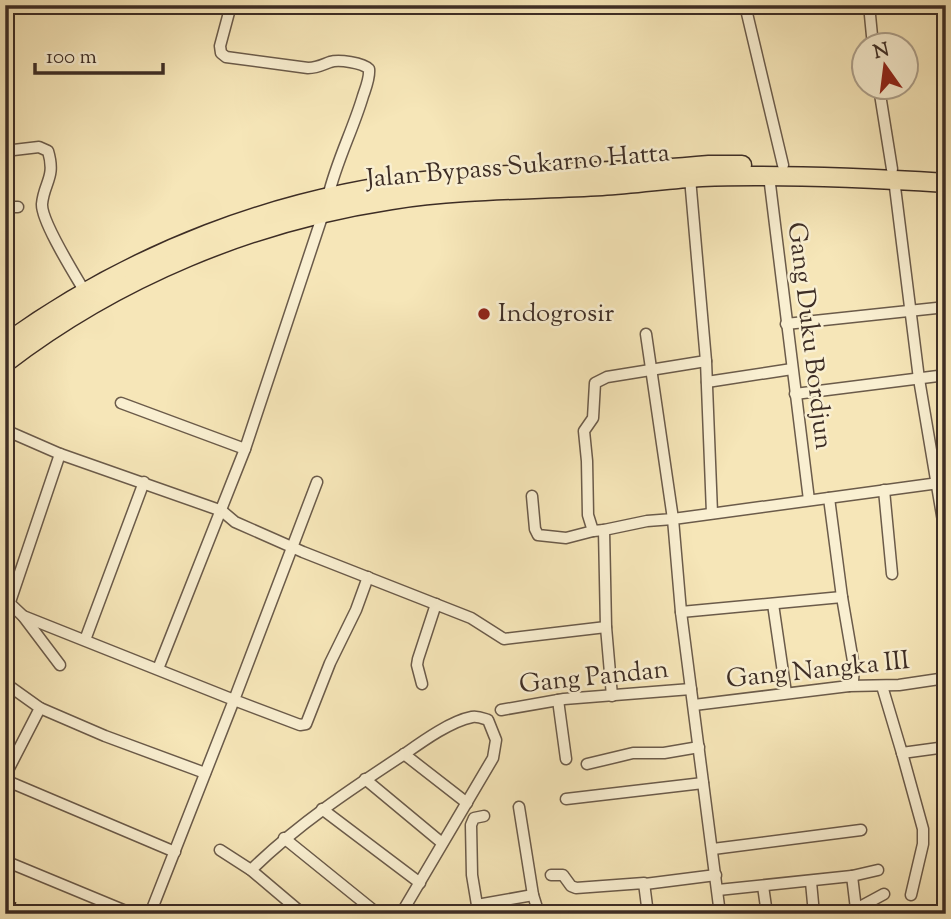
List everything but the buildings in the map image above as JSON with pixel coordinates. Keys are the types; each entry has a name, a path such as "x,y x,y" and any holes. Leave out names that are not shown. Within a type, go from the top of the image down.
{"highway":[{"name":"Jalan Bypass Sukarno Hatta","path":"600,178 709,165 776,171 893,174 946,172"},
{"name":"Jalan Bypass Sukarno Hatta","path":"5,363 158,254 220,228 433,180 690,178 776,171"},
{"name":"Jalan Bypass Sukarno Hatta","path":"893,174 946,183"},
{"name":"Jalan Bypass Sukarno Hatta","path":"5,344 85,292 107,288"}],"street":[{"path":"158,669 245,449 326,206 334,172 370,76 366,65 334,61 320,67 308,68 226,57 221,53 220,46 231,5"},
{"name":"Gang Duku Bordjun","path":"745,5 776,171 786,324 809,500"},
{"path":"869,5 872,32"},
{"path":"881,102 919,379 941,482 946,539"},
{"path":"5,151 39,147 48,151 51,172 42,205 59,245 85,292"},
{"path":"690,178 706,361 712,513"},
{"path":"5,207 18,207"},
{"path":"786,324 946,306"},
{"path":"646,334 673,519 681,612 720,914"},
{"path":"612,696 599,530 588,514 587,461 583,434 593,418 594,386 596,382 607,377 706,361"},
{"path":"707,382 792,369"},
{"path":"795,394 946,375"},
{"path":"121,403 245,449"},
{"path":"5,430 60,454 222,511 235,522 292,547 471,618 505,639 606,627"},
{"path":"60,454 7,603 23,616 60,665"},
{"path":"85,640 144,482"},
{"path":"150,914 317,482"},
{"path":"532,496 538,536 566,538 647,521 941,482"},
{"path":"884,490 892,574"},
{"path":"829,498 854,667 853,681 849,686"},
{"path":"23,616 300,725 306,724 368,577"},
{"path":"681,612 842,597"},
{"path":"422,684 418,659 436,604"},
{"path":"772,604 786,693"},
{"name":"Gang Nangka III","path":"694,705 849,686 881,686 946,678"},
{"path":"5,682 40,708 105,736 205,773"},
{"path":"881,686 923,829 922,851 911,895"},
{"name":"Gang Pandan","path":"501,710 558,700 691,689"},
{"path":"558,700 566,759"},
{"path":"40,708 5,778 175,852"},
{"path":"251,870 284,838 322,809 404,754 467,719 476,717 488,720 494,732 496,748 484,777 401,914"},
{"path":"587,764 634,753 664,753 699,747"},
{"path":"902,753 946,747"},
{"path":"404,754 467,803"},
{"path":"365,779 442,843"},
{"path":"566,799 703,783"},
{"path":"519,807 533,895 539,914"},
{"path":"322,809 420,883"},
{"path":"484,816 474,818 471,825 472,875 478,910 533,895"},
{"path":"713,849 861,830"},
{"path":"284,838 377,914"},
{"path":"220,850 251,870 303,914"},
{"path":"5,861 133,914"},
{"path":"718,890 852,876 878,870"},
{"path":"551,875 563,875 571,886 576,888 606,884 645,884 716,875"},
{"path":"852,876 855,912 884,894"},
{"path":"811,881 814,914"},
{"path":"645,884 648,914"},
{"path":"763,886 767,914"}],"railway":[{"path":"5,899 40,914"}],"place":[{"name":"Indogrosir","path":"484,314"}]}
